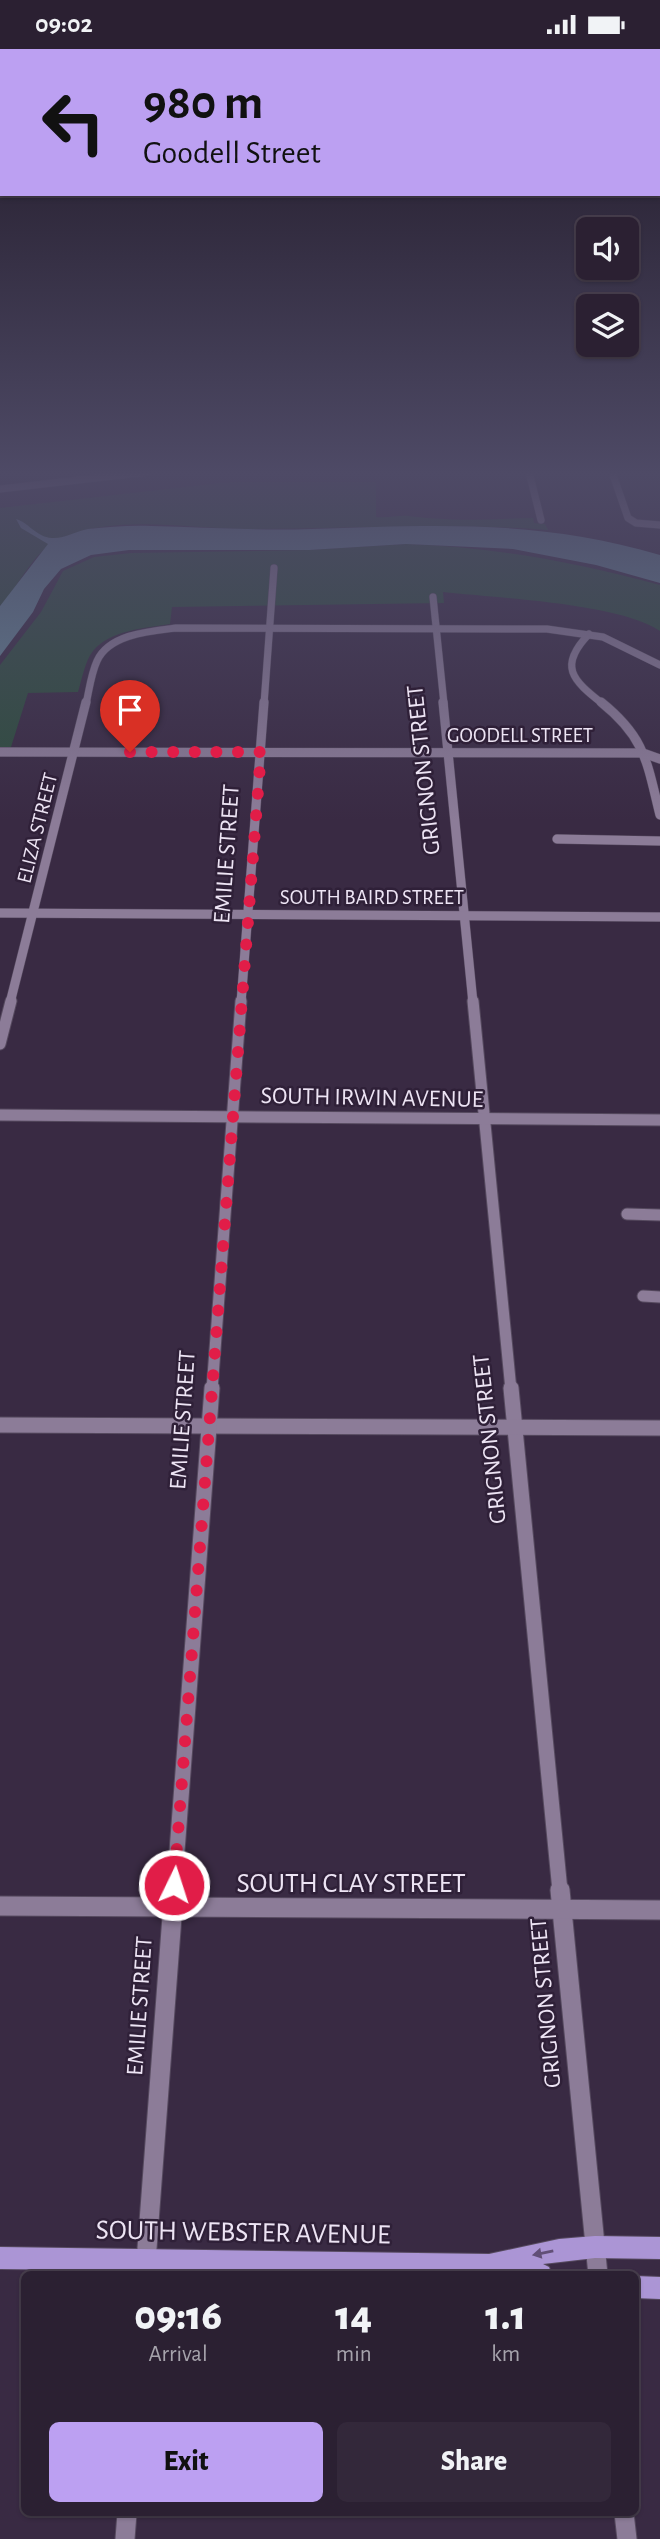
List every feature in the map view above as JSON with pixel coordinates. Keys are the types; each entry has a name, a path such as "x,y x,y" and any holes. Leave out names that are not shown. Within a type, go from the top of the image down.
{"main road":[{"name":"SOUTH WEBSTER AVENUE","path":"0,2258 146,2267 484,2264 559,2250 595,2247 660,2248"},
{"name":"SOUTH WEBSTER AVENUE","path":"484,2264 520,2271"},
{"path":"639,2287 660,2288"}],"street":[{"name":"EMILIE STREET","path":"146,2267 273,588"},
{"name":"GRIGNON STREET","path":"433,597 482,1119 598,2271"},
{"path":"97,660 115,643 156,630 517,629 589,633 624,645 660,665"},
{"path":"589,633 572,652 570,664 573,676 584,689 628,725 643,753 660,815"},
{"name":"ELIZA STREET","path":"0,1044 97,660"},
{"name":"GOODELL STREET","path":"0,752 643,753 660,759"},
{"path":"557,839 660,841"},
{"name":"SOUTH BAIRD STREET","path":"0,913 660,917"},
{"name":"SOUTH IRWIN AVENUE","path":"0,1115 660,1120"},
{"path":"627,1214 660,1215"},
{"path":"643,1296 660,1297"},
{"path":"0,1425 660,1428"},
{"name":"SOUTH CLAY STREET","path":"0,1906 660,1910"},
{"path":"125,2539 127,2516"},
{"path":"624,2516 627,2539"}],"green space":[{"path":"0,588 14,588 8,597 0,606"},
{"path":"54,588 660,588 660,631 616,614 588,608 443,592 444,603 172,607 170,624 129,631 100,644 88,660 78,692 28,693 11,747 0,747 0,665 41,612"}],"water":[{"path":"14,588 45,588 33,612 0,656 0,606"}],"route":[{"path":"130,752 261,752 174,1885"}]}
